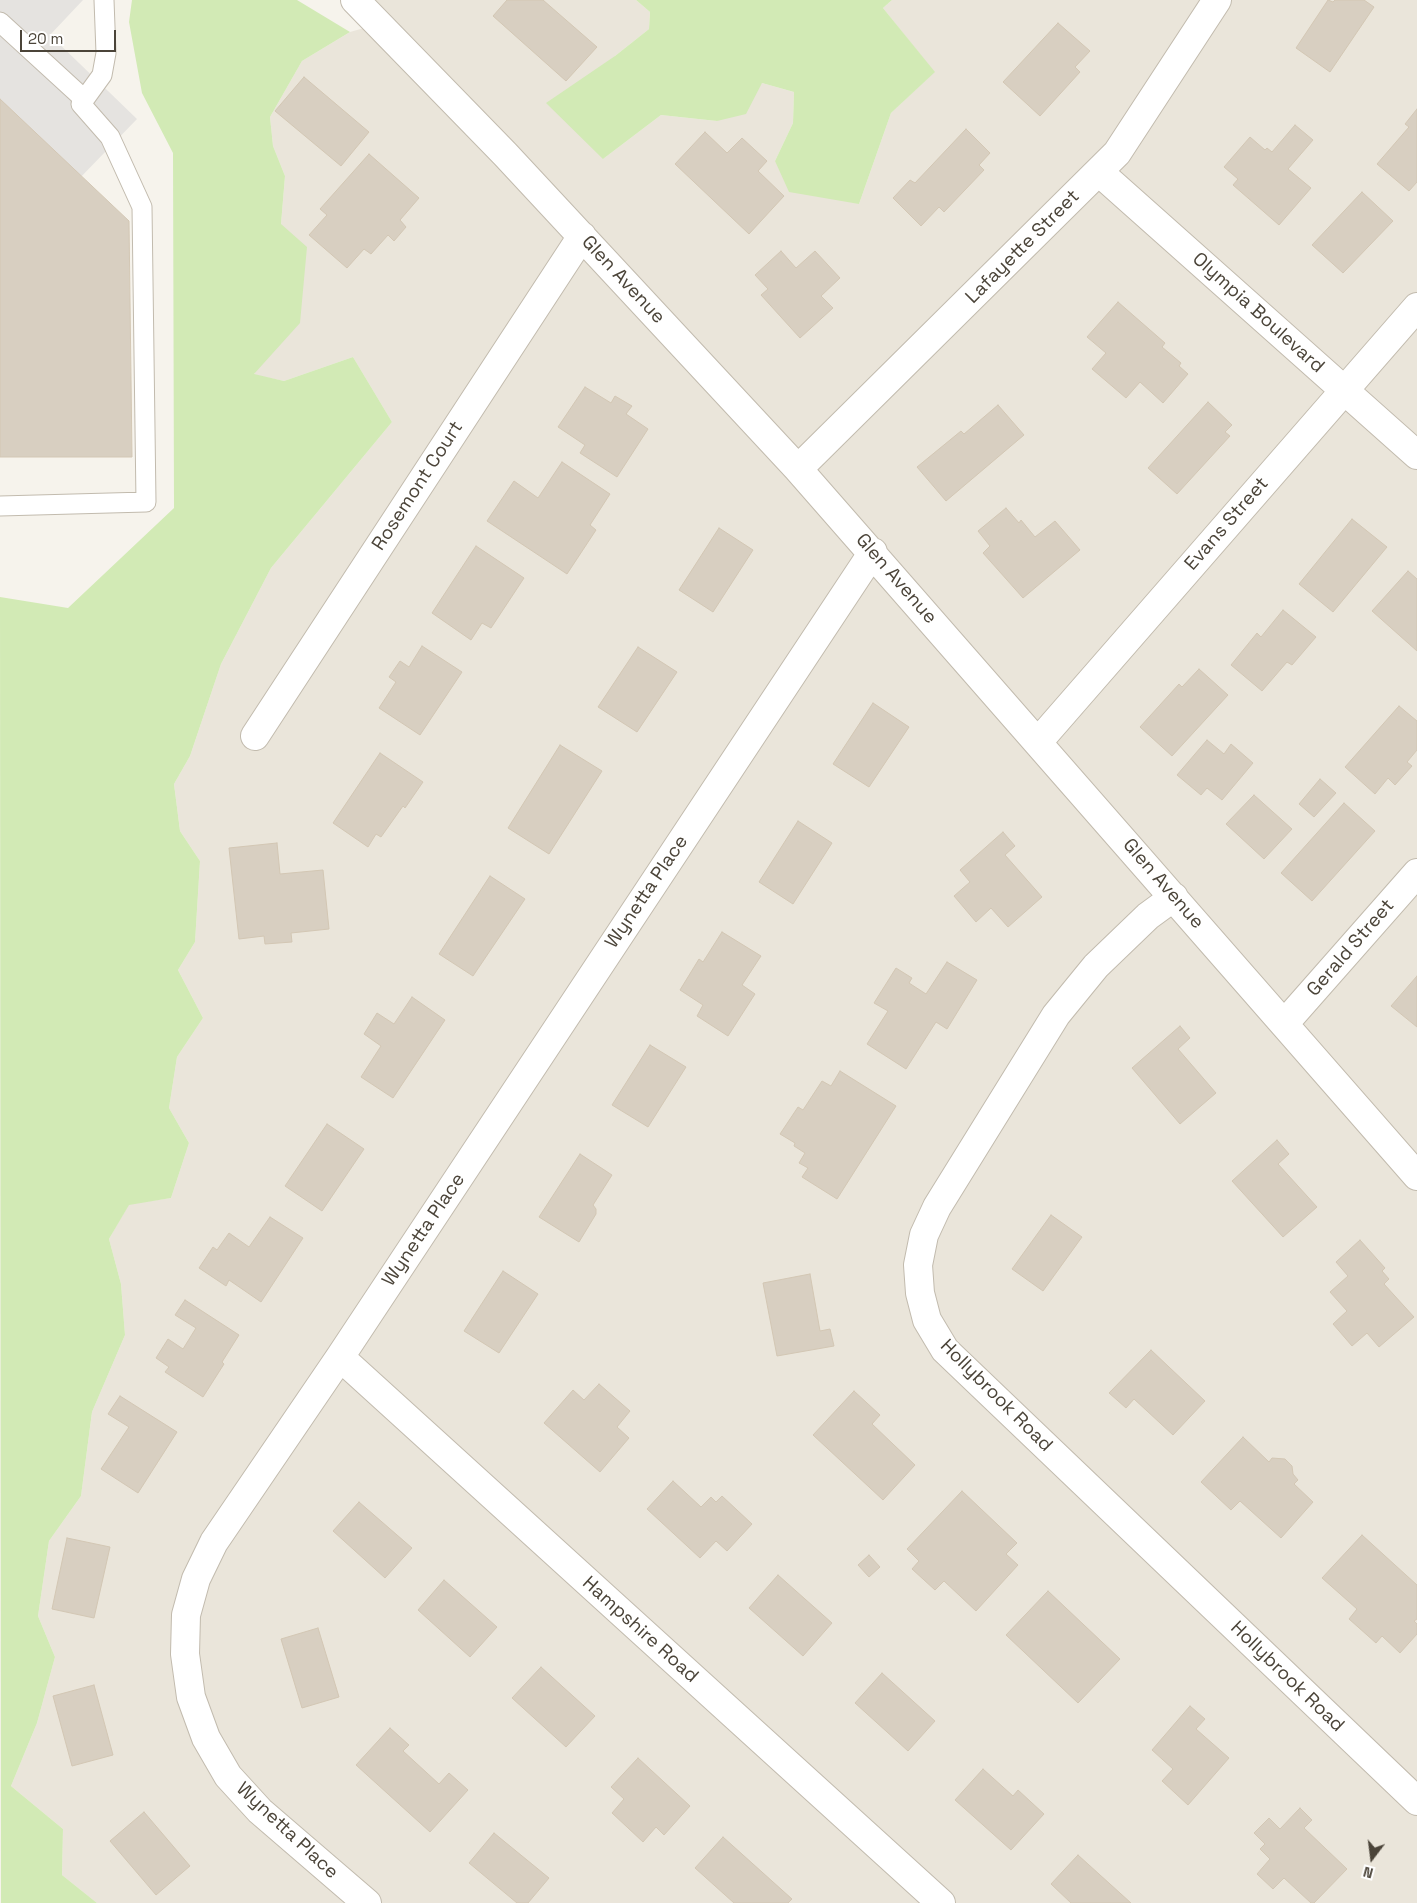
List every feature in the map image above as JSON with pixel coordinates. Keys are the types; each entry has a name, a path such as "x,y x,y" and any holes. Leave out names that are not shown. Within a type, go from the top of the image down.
{"street":[{"name":"Lafayette Street","path":"798,469 1117,153 1217,0"},
{"name":"Glen Avenue","path":"359,1 582,236 873,552 1417,1176"},
{"name":"Olympia Boulevard","path":"1099,172 1417,455"},
{"name":"Rosemont Court","path":"255,736 582,236"},
{"name":"Evans Street","path":"1038,742 1417,307"},
{"name":"Wynetta Place","path":"367,1903 260,1811 228,1776 206,1738 191,1697 185,1654 186,1615 196,1579 214,1542 340,1357 873,552"},
{"name":"Gerald Street","path":"1284,1024 1417,873"},
{"name":"Hollybrook Road","path":"1174,897 1148,916 1096,966 1056,1015 937,1207 924,1236 918,1265 920,1293 927,1320 945,1350 1417,1801"},
{"name":"Hampshire Road","path":"340,1357 941,1903"}],"lane":[{"path":"0,506 146,502 142,207 110,137 81,104 102,75 106,53 104,1"},
{"path":"0,22 84,99"}],"shaded area":[{"path":"0,0 83,0 50,35 137,119 77,181 0,106"},
{"path":"361,0 636,0 650,12 649,29 615,56 603,159 661,115 717,121 762,83 794,92 793,123 775,161 859,204 891,113 934,72 883,8 892,0 1417,0 1417,1903 97,1903 62,1875 63,1829 11,1786 37,1723 55,1657 38,1616 49,1541 81,1496 92,1412 125,1335 121,1284 109,1239 129,1204 171,1198 189,1143 169,1108 177,1057 203,1018 178,970 195,942 200,861 180,831 174,784 190,756 221,664 271,568 392,422 353,357 284,381 254,375 281,224 285,176 273,146 270,117 302,61 350,32 378,24"}],"green space":[{"path":"132,0 297,0 350,32 302,61 270,117 273,146 285,176 281,224 307,247 300,323 254,374 284,381 353,357 392,422 271,568 221,664 190,756 174,784 180,831 200,861 195,942 178,970 203,1018 177,1057 169,1108 189,1143 171,1198 129,1205 109,1239 121,1284 125,1335 92,1412 81,1496 49,1541 38,1616 55,1657 37,1723 11,1786 63,1829 62,1875 97,1903 1,1903 0,597 68,608 174,508 173,153 142,93 129,22"},
{"path":"636,0 892,0 883,8 935,72 891,113 859,204 789,192 775,161 793,123 794,92 762,83 746,114 717,121 661,115 603,159 546,103 615,56 649,29 650,12"}],"building":[{"path":"507,0 543,0 597,47 566,81 493,16"},
{"path":"1328,0 1333,2 1335,0 1364,0 1374,7 1330,72 1296,48"},
{"path":"1058,23 1090,51 1075,67 1080,72 1040,116 1003,82"},
{"path":"304,77 369,132 341,166 275,111"},
{"path":"0,99 129,221 132,457 0,457"},
{"path":"1417,109 1417,182 1409,191 1377,164 1409,127 1405,124"},
{"path":"1295,125 1313,140 1288,169 1311,188 1279,225 1233,185 1238,179 1224,167 1250,137 1265,150 1267,148 1272,152"},
{"path":"966,129 990,153 979,165 984,170 944,212 939,207 921,226 893,198 910,180 915,183"},
{"path":"705,132 727,153 742,138 767,161 758,171 784,196 749,234 675,164"},
{"path":"369,154 419,198 400,220 406,227 394,241 388,235 371,254 364,249 347,268 309,235 327,215 320,209"},
{"path":"1362,192 1393,221 1343,273 1312,245"},
{"path":"781,251 796,268 815,251 840,278 821,296 833,308 800,338 761,295 768,289 755,275"},
{"path":"1118,302 1165,343 1162,347 1181,363 1179,366 1188,374 1163,403 1140,382 1126,398 1092,369 1106,353 1087,337"},
{"path":"585,387 611,403 615,396 632,406 626,414 648,429 617,477 580,453 585,445 558,427"},
{"path":"1208,402 1232,425 1225,432 1230,436 1177,494 1148,468"},
{"path":"998,405 1024,435 946,501 917,467 961,431 964,434"},
{"path":"562,462 610,494 590,525 596,530 567,574 487,521 514,481 538,498"},
{"path":"1006,508 1019,523 1021,520 1035,537 1055,521 1080,550 1023,598 983,553 990,546 978,531"},
{"path":"1352,519 1387,547 1333,612 1299,584"},
{"path":"719,528 753,550 713,612 679,590"},
{"path":"476,546 524,578 491,628 482,623 471,640 432,613"},
{"path":"1408,571 1417,579 1417,651 1372,611"},
{"path":"1283,610 1316,637 1292,665 1287,662 1262,691 1231,665 1257,633 1261,637"},
{"path":"422,646 462,672 420,735 379,708 396,682 389,677 400,661 409,667"},
{"path":"638,647 677,672 637,732 598,707"},
{"path":"1199,669 1228,695 1172,756 1140,727 1179,684 1182,687"},
{"path":"873,703 909,727 869,787 833,764"},
{"path":"1399,706 1417,721 1417,750 1407,762 1412,766 1395,785 1388,778 1375,794 1345,767"},
{"path":"1207,740 1224,754 1231,744 1253,763 1222,800 1207,788 1201,795 1177,775"},
{"path":"560,745 602,771 549,854 508,828"},
{"path":"380,753 423,782 381,837 376,834 368,847 333,823"},
{"path":"1320,779 1336,793 1314,817 1299,804"},
{"path":"1254,795 1292,829 1264,859 1226,824"},
{"path":"1344,803 1375,831 1312,901 1281,873"},
{"path":"798,821 832,843 793,904 759,882"},
{"path":"1003,832 1015,846 1005,855 1042,897 1008,927 991,908 976,922 954,896 970,882 960,870"},
{"path":"277,843 280,874 323,870 329,929 291,933 292,942 265,944 264,936 239,939 229,848"},
{"path":"490,876 525,899 473,976 439,954"},
{"path":"722,932 761,956 742,985 755,994 728,1036 697,1016 703,1005 680,990 699,959 703,962"},
{"path":"947,962 977,980 947,1029 936,1022 906,1069 867,1044 888,1011 874,1003 896,968 912,978 909,983 926,994"},
{"path":"1417,976 1417,1027 1391,1006"},
{"path":"412,997 445,1020 393,1098 361,1077 381,1046 364,1034 377,1013 394,1024"},
{"path":"1180,1026 1190,1038 1178,1049 1216,1093 1180,1124 1132,1068"},
{"path":"650,1045 686,1067 648,1127 612,1105"},
{"path":"840,1071 896,1106 837,1199 802,1177 808,1168 799,1163 805,1153 794,1146 795,1143 780,1134 798,1107 803,1110 822,1081 831,1086"},
{"path":"327,1124 364,1149 322,1211 285,1186"},
{"path":"1277,1140 1289,1154 1278,1164 1317,1207 1283,1237 1232,1181"},
{"path":"580,1154 612,1175 593,1205 596,1209 596,1214 579,1242 539,1217"},
{"path":"1051,1215 1082,1237 1043,1291 1012,1269"},
{"path":"270,1217 303,1238 261,1302 229,1280 226,1286 199,1268 213,1247 217,1250 229,1233 249,1247"},
{"path":"1360,1240 1385,1268 1382,1271 1389,1279 1384,1284 1414,1317 1379,1347 1367,1333 1352,1346 1333,1324 1347,1311 1330,1292 1348,1276 1336,1262"},
{"path":"503,1271 538,1294 499,1353 464,1331"},
{"path":"810,1274 820,1331 830,1329 834,1346 777,1356 763,1283"},
{"path":"185,1300 239,1335 222,1362 224,1364 203,1397 165,1372 169,1367 156,1358 168,1339 183,1349 196,1328 175,1315"},
{"path":"1151,1350 1205,1401 1173,1435 1134,1399 1126,1408 1109,1393"},
{"path":"599,1384 630,1411 617,1427 629,1438 600,1472 544,1423 573,1390 584,1400"},
{"path":"854,1391 880,1415 872,1424 915,1465 883,1500 813,1435"},
{"path":"120,1396 177,1432 138,1493 101,1469 129,1427 108,1414"},
{"path":"1243,1437 1269,1462 1272,1458 1285,1459 1292,1466 1293,1474 1298,1480 1294,1484 1313,1502 1281,1538 1240,1501 1231,1510 1201,1482"},
{"path":"673,1481 701,1507 711,1497 716,1502 722,1496 752,1524 727,1551 716,1541 700,1558 647,1509"},
{"path":"962,1491 1017,1543 1006,1554 1018,1565 976,1611 944,1581 935,1590 912,1569 919,1561 907,1549"},
{"path":"359,1502 412,1548 385,1578 333,1531"},
{"path":"1362,1535 1417,1585 1417,1619 1414,1621 1417,1624 1417,1634 1400,1653 1382,1636 1376,1643 1349,1619 1357,1609 1322,1578"},
{"path":"67,1538 110,1547 94,1618 52,1609"},
{"path":"869,1555 880,1567 869,1577 858,1565"},
{"path":"778,1575 832,1623 803,1656 749,1608"},
{"path":"444,1580 497,1627 470,1657 418,1610"},
{"path":"1048,1591 1120,1659 1078,1703 1006,1635"},
{"path":"318,1628 339,1697 302,1708 281,1639"},
{"path":"541,1667 595,1716 566,1747 512,1698"},
{"path":"882,1673 935,1721 908,1751 855,1703"},
{"path":"94,1685 113,1755 72,1766 53,1696"},
{"path":"1190,1706 1205,1719 1196,1729 1229,1758 1188,1805 1162,1781 1173,1769 1152,1750"},
{"path":"390,1728 409,1745 403,1751 439,1784 449,1773 468,1790 430,1832 356,1765"},
{"path":"638,1758 690,1806 664,1835 656,1827 643,1842 612,1813 624,1799 611,1787"},
{"path":"983,1769 1013,1796 1018,1790 1044,1814 1011,1850 955,1800"},
{"path":"1300,1808 1312,1820 1304,1828 1347,1869 1314,1903 1311,1903 1284,1878 1273,1889 1257,1874 1270,1859 1260,1849 1265,1844 1254,1833 1269,1818 1280,1829"},
{"path":"144,1812 190,1866 156,1895 110,1841"},
{"path":"494,1833 549,1878 528,1903 517,1903 469,1863"},
{"path":"723,1837 792,1899 788,1903 734,1903 695,1868"},
{"path":"1078,1855 1131,1903 1071,1903 1051,1884"}]}
